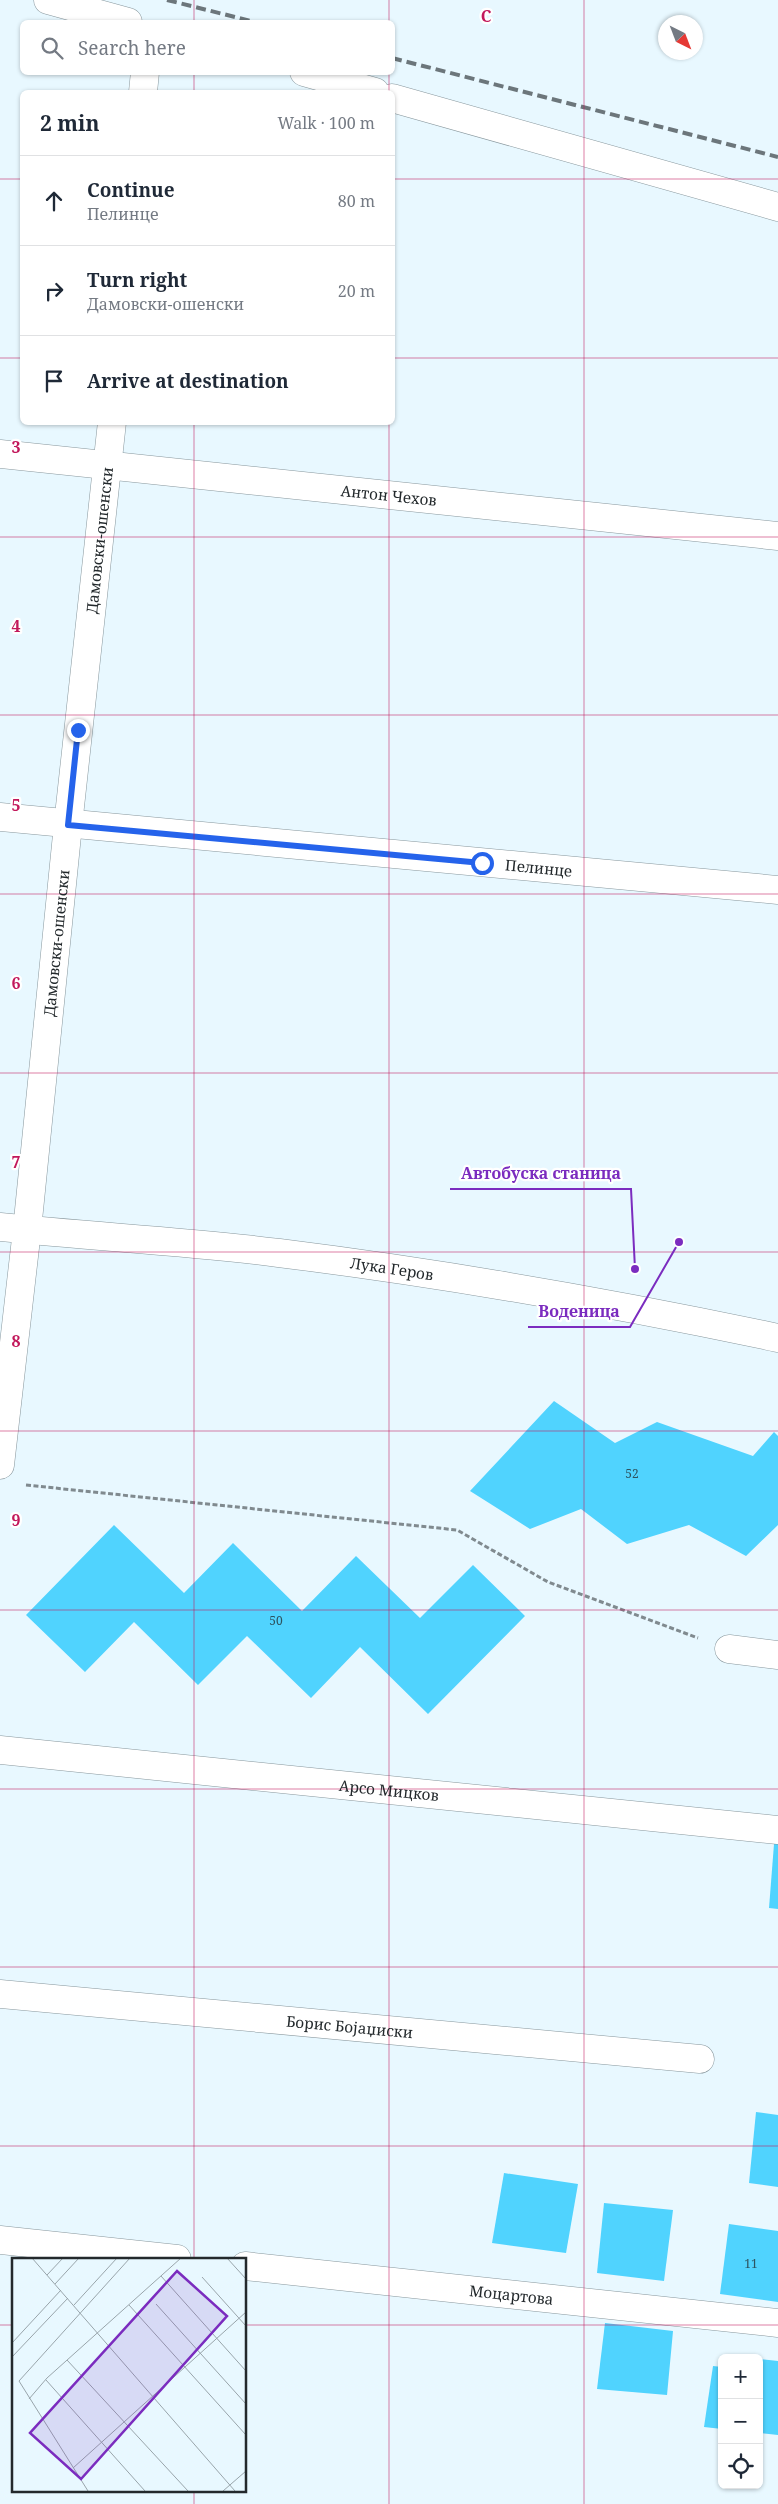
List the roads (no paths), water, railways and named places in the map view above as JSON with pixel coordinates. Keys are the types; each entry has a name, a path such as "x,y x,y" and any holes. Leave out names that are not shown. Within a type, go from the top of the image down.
{"street":[{"path":"48,0 121,20"},
{"path":"143,90 145,75"},
{"path":"315,75 368,90"},
{"path":"395,99 778,207"},
{"name":"Дамовски-ошенски","path":"0,1465 28,1230 68,825 112,425"},
{"name":"Антон Чехов","path":"0,454 778,536"},
{"name":"Пелинце","path":"0,817 68,825 778,890"},
{"name":"Лука Геров","path":"0,1227 298,1256 548,1293 644,1310 778,1338"},
{"path":"729,1649 778,1654"},
{"name":"Арсо Мицков","path":"0,1750 778,1830"},
{"name":"Борис Бојаџиски","path":"0,1994 700,2059"},
{"path":"0,2240 168,2258"},
{"name":"Моцартова","path":"246,2266 778,2323"}],"railway":[{"path":"167,0 247,20"},
{"path":"395,59 778,157"}],"place":[{"name":"Воденица","path":"679,1242"},
{"name":"Автобуска станица","path":"635,1269"}]}
